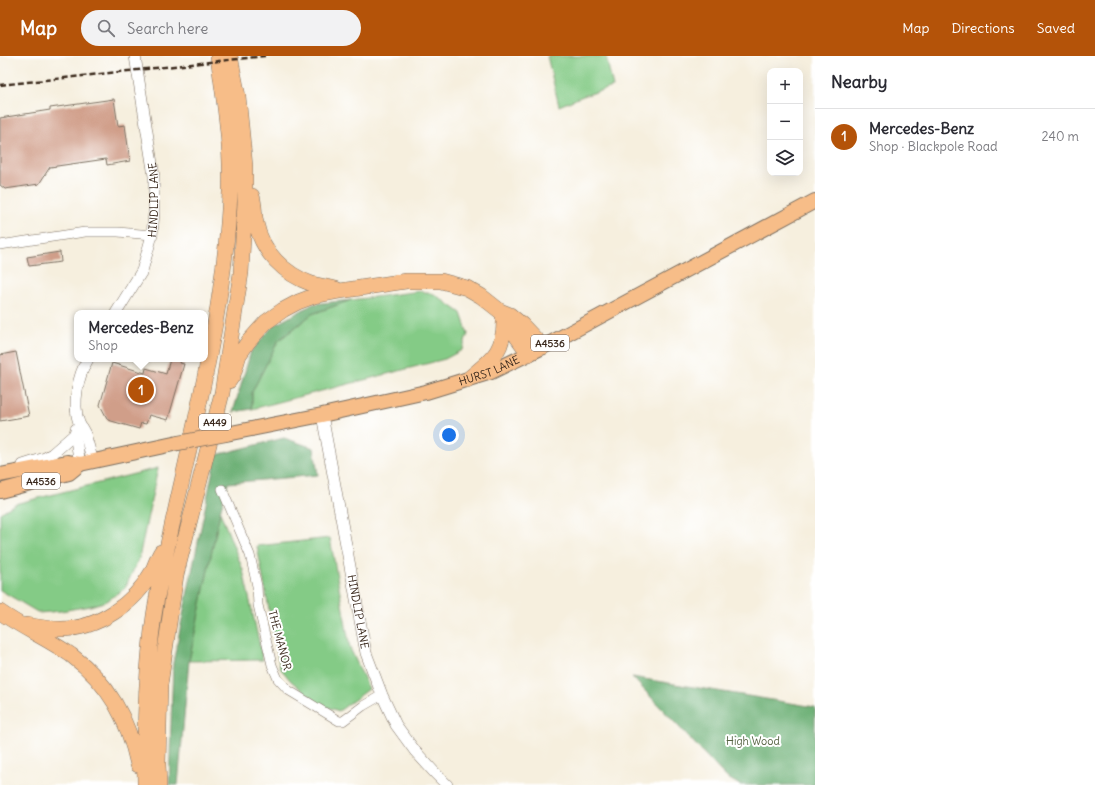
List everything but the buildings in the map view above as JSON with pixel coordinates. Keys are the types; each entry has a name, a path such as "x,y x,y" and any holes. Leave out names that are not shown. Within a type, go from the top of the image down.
{"highway":[{"name":"A449","path":"208,361 226,252 230,191 229,131 218,56"},
{"name":"A449","path":"159,785 158,764 160,685 176,575 222,394 241,273 245,203 245,166 238,96 230,56"},
{"path":"245,166 253,200 256,223 261,239 268,251 286,270 312,283 340,291"},
{"path":"222,394 233,375 240,355 248,342 266,322 283,310 314,296 406,281 441,281 467,288 482,296 502,316 529,354"},
{"path":"502,316 510,315 543,347"},
{"path":"467,380 498,352 503,337 502,316"},
{"name":"A449","path":"144,785 145,698 157,598 208,362"},
{"path":"18,623 45,628 61,629 94,623 109,615 123,606 143,584 151,573 170,537"},
{"path":"0,612 70,655 100,681 113,698 131,735 144,785"}],"main road":[{"name":"HURST LANE","path":"86,463 178,443 322,416 426,392 491,372 543,347 815,201"},
{"name":"A4536","path":"6,474 67,462 86,463"},
{"name":"A4536","path":"0,491 69,473 86,463"}],"street":[{"name":"HINDLIP LANE","path":"118,310 142,271 152,235 154,176 135,56"},
{"path":"0,245 85,232 118,232 152,235"},
{"path":"86,362 81,373 77,390 78,422 75,434 86,463"},
{"name":"HINDLIP LANE","path":"322,416 366,653 382,695 396,725 410,744 447,785"},
{"path":"78,422 85,433 86,463"},
{"path":"6,474 52,454 75,434"},
{"name":"THE MANOR","path":"222,489 250,555 257,586 258,605 268,650 278,679 288,690 339,721 344,721 363,706 382,695"}],"green space":[{"path":"547,56 606,56 613,87 583,96 559,106"},
{"path":"421,291 434,294 461,313 468,334 462,350 445,359 252,409 252,392 278,341 312,314 351,300"},
{"path":"351,300 312,314 278,341 252,392 252,409 233,412 251,351 273,326 313,304"},
{"path":"284,438 314,448 318,475 228,483 220,512 189,661 178,785 169,785 173,663 216,455"},
{"path":"158,468 139,558 125,588 107,601 90,606 39,613 0,590 0,513 15,504"},
{"path":"220,512 243,570 263,660 189,661"},
{"path":"330,538 350,648 369,689 339,711 320,705 291,681 280,668 257,546"},
{"name":"High Wood","path":"632,677 815,707 815,785 740,785 726,777"}],"railway":[{"path":"0,85 265,56"}],"place":[{"name":"Mercedes-Benz","path":"141,390"}]}
